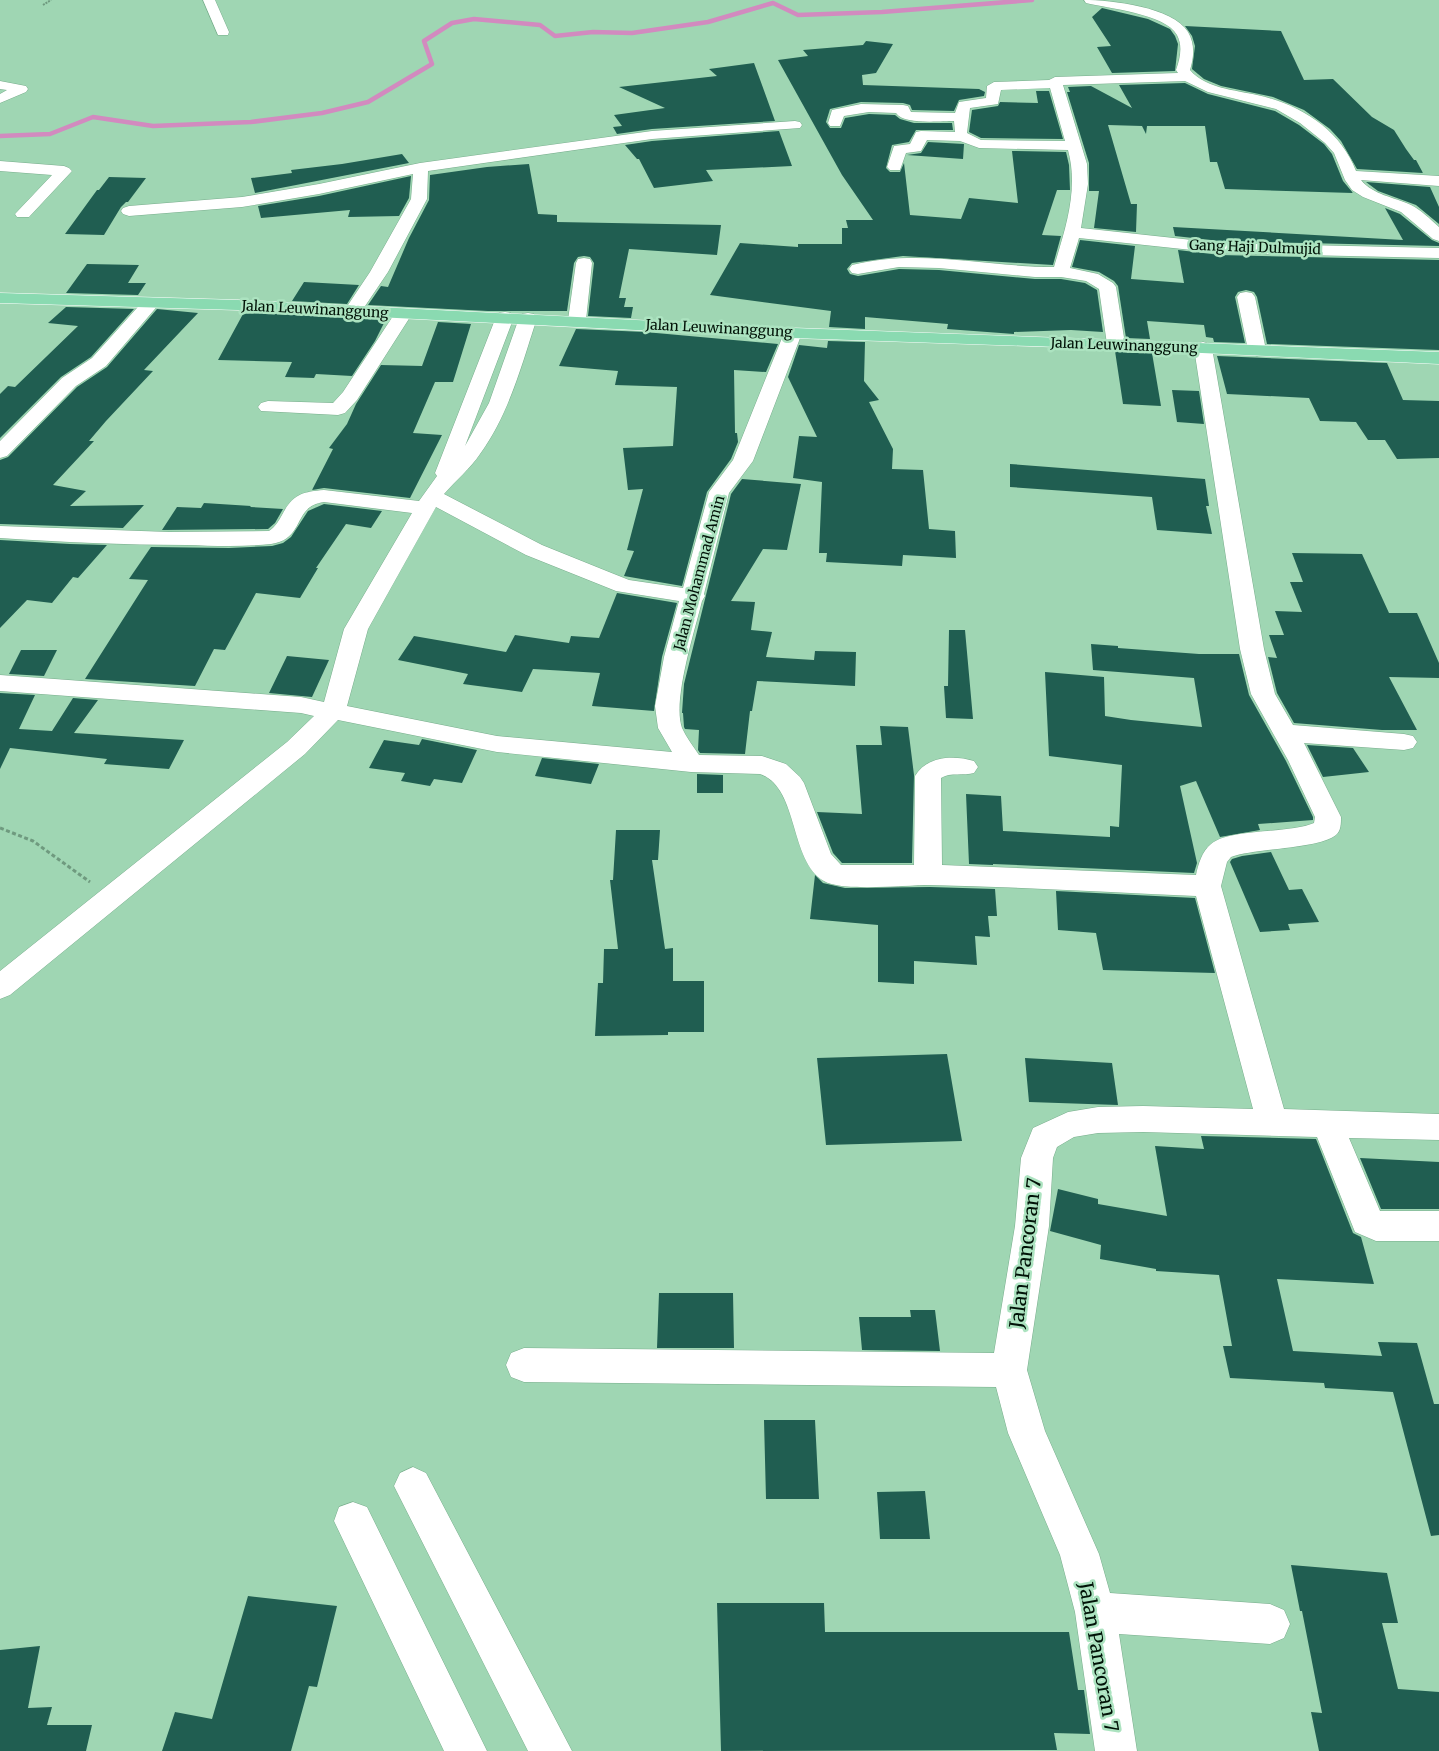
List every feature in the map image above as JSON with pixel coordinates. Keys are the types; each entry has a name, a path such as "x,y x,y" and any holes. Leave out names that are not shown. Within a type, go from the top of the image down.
{"main road":[{"name":"Jalan Leuwinanggung","path":"0,298 577,320 793,333 1439,358"}],"street":[{"path":"209,0 223,32"},
{"path":"1090,0 1140,12 1174,24 1182,31 1186,41 1186,60 1183,70 1186,77"},
{"path":"963,137 961,117 965,104 994,99 993,89 995,86 1055,84 1055,81 1061,80 1186,77 1201,85 1278,105 1295,114 1332,143 1340,152 1356,186 1408,210 1426,223 1439,236"},
{"path":"1055,84 1059,92 1079,164 1080,184 1061,272"},
{"path":"0,85 21,89 0,99"},
{"path":"835,123 837,113 850,109 867,108 903,109 904,114 908,116 961,117"},
{"path":"129,211 217,205 259,199 306,192 420,168 652,135 795,125"},
{"path":"895,167 899,149 916,148 921,135 963,137 979,144 1074,146"},
{"path":"0,166 64,171 23,214"},
{"path":"353,311 379,272 419,199 422,186 420,168"},
{"path":"1350,175 1439,181"},
{"path":"1408,210 1439,212"},
{"name":"Gang Haji Dulmujid","path":"1071,232 1220,248 1439,253"},
{"path":"858,269 898,262 939,263 1035,272 1061,272 1092,278 1104,283 1107,287 1116,344"},
{"path":"577,320 584,263"},
{"path":"1246,297 1257,350"},
{"path":"0,452 69,382 99,362 151,303"},
{"path":"268,407 338,409 346,401 403,314"},
{"path":"0,987 296,748 334,710 356,629 432,495 505,317"},
{"path":"432,495 472,452 498,406 528,318"},
{"name":"Jalan Mohammad Amin","path":"691,763 670,728 667,706 676,657 694,596 719,492 743,461 793,333"},
{"path":"1204,348 1252,649 1263,694 1328,817 1327,828 1317,833 1237,844 1222,849 1214,860 1207,886 1272,1122"},
{"path":"0,532 90,538 202,540 270,537 278,536 284,532 302,502 311,497 432,495 534,550 624,586 694,596"},
{"path":"0,683 301,705 334,710 498,744 691,763 762,765 777,770 791,783 819,859 833,874 853,876 928,874 1207,886"},
{"path":"1285,733 1404,742"},
{"path":"928,874 928,776 933,769 965,767"},
{"name":"Jalan Pancoran 7","path":"1116,1751 1095,1612 1079,1554 1027,1432 1009,1370 1032,1226 1037,1158 1044,1138 1068,1125 1098,1120 1272,1122 1439,1127"},
{"path":"1328,1125 1367,1220 1376,1226 1439,1226"},
{"path":"524,1365 1009,1370"},
{"path":"413,1486 551,1751"},
{"path":"353,1521 466,1751"},
{"path":"1095,1612 1270,1624"}],"path":[{"path":"43,4 51,0"},
{"path":"0,828 33,840 110,897"}],"building":[{"path":"1102,8 1148,19 1170,29 1178,44 1175,71 1112,73 1097,47 1111,46 1092,17"},
{"path":"1185,26 1281,31 1304,80 1333,79 1372,117 1394,130 1423,173 1357,169 1341,141 1330,129 1304,110 1273,97 1221,86 1204,79 1192,69 1195,46 1192,36"},
{"path":"866,41 893,44 876,73 862,75 863,85 979,89 985,92 984,96 959,100 954,111 912,110 910,105 903,103 861,102 830,109 826,122 830,128 841,128 845,118 869,114 895,115 900,119 914,123 952,123 953,130 916,130 909,142 892,145 886,168 890,172 900,172 904,163 910,215 961,219 969,198 1018,203 1012,151 1066,152 1069,165 1070,190 1057,190 1042,235 1061,236 1053,265 903,256 852,263 847,269 850,274 858,276 899,269 939,270 1035,279 1061,279 1085,283 1097,290 1103,332 1071,330 1014,332 1014,334 947,329 948,324 865,317 865,329 829,327 831,311 710,295 740,243 798,247 798,244 842,244 842,228 848,228 846,220 873,220 842,175 778,60 808,56 803,50 863,45"},
{"path":"754,63 775,121 652,129 617,134 613,127 622,126 614,115 665,108 619,87 717,76 709,69"},
{"path":"1185,83 1208,94 1275,111 1299,125 1324,144 1332,154 1343,181 1353,193 1225,189 1217,162 1210,162 1205,126 1147,126 1146,134 1142,126 1108,125 1131,204 1137,204 1136,232 1094,228 1099,191 1089,191 1089,163 1067,92 1070,92 1068,87 1091,86 1132,108 1119,85"},
{"path":"1036,91 1049,91 1063,139 981,138 969,132 972,110 998,106 1000,102 1038,103"},
{"path":"779,131 792,166 706,170 713,181 654,188 639,159 625,145 652,141"},
{"path":"928,142 964,144 963,159 907,155 921,153"},
{"path":"402,154 409,163 255,193 251,178 292,173 291,170"},
{"path":"529,164 538,214 557,215 557,222 721,225 717,255 629,249 619,298 626,298 624,307 633,307 631,318 588,316 594,263 590,257 584,256 578,257 574,263 567,311 488,311 368,305 381,286 388,287 409,238 429,200 430,175 487,167"},
{"path":"411,176 409,198 399,216 348,217 350,210 261,218 258,206 319,196"},
{"path":"109,177 146,178 128,202 121,207 104,235 65,234 97,190"},
{"path":"1366,182 1430,187 1439,207 1439,224 1416,205 1378,191"},
{"path":"1385,208 1400,214 1432,240 1439,243 1439,246 1220,241 1175,236 1173,227 1403,240"},
{"path":"1080,240 1135,246 1131,279 1184,283 1178,250 1220,255 1439,260 1439,350 1267,344 1257,297 1254,292 1246,290 1238,292 1235,297 1245,343 1214,342 1213,338 1206,337 1204,325 1147,321 1150,339 1126,338 1118,286 1114,281 1099,272 1072,267"},
{"path":"87,264 139,265 128,283 146,283 138,295 66,293"},
{"path":"304,282 359,285 347,304 292,301"},
{"path":"66,307 134,309 91,357 61,377 0,438 0,394 8,386 15,387 78,326 48,323"},
{"path":"157,309 198,313 144,370 153,371 106,421 89,441 94,441 53,485 86,491 70,506 144,505 123,528 0,524 0,460 8,457 77,387 107,367"},
{"path":"262,313 386,319 375,341 352,376 316,374 314,378 285,377 292,362 218,360 243,314"},
{"path":"438,322 471,324 453,382 435,382 413,433 442,435 410,498 324,488 312,490 333,449 329,448 347,424 356,404 381,365 422,366"},
{"path":"576,329 645,332 778,344 766,372 734,370 735,433 737,433 738,442 731,459 707,492 682,586 624,576 634,551 627,550 643,489 628,490 623,448 673,446 677,387 615,385 618,371 559,366"},
{"path":"828,341 865,342 864,381 879,400 869,402 893,449 892,469 923,470 929,529 955,531 956,558 903,555 902,566 826,562 827,553 819,553 822,482 793,478 799,436 817,437 788,377 799,345 827,348"},
{"path":"1115,351 1152,353 1161,406 1123,404"},
{"path":"1217,356 1387,363 1403,400 1439,401 1439,458 1397,459 1385,440 1368,440 1356,422 1320,421 1309,398 1227,394"},
{"path":"1172,390 1199,391 1204,424 1177,422"},
{"path":"1010,464 1205,479 1209,506 1206,506 1212,534 1157,530 1152,497 1010,487"},
{"path":"742,479 801,484 787,550 763,549 731,601 755,602 751,630 772,632 766,657 814,660 815,651 856,652 855,686 757,681 752,711 750,711 745,754 700,753 698,750 699,730 685,729 684,727 682,713 684,684 731,494"},
{"path":"204,503 283,509 275,523 268,529 162,530 177,507 201,508"},
{"path":"324,504 382,511 371,528 346,524 316,568 318,568 300,598 256,593 225,650 214,649 195,686 85,679 148,580 129,579 151,547 229,548 272,546 283,543 291,537 308,511"},
{"path":"0,540 107,545 78,578 73,577 52,603 27,600 0,628"},
{"path":"1292,553 1362,554 1389,613 1417,613 1439,663 1439,678 1389,677 1417,730 1382,730 1294,723 1277,693 1268,657 1277,658 1269,635 1284,635 1275,611 1302,612 1290,582 1303,582"},
{"path":"617,593 677,603 662,657 654,711 592,706 600,673 533,669 522,692 463,684 468,674 398,660 414,636 506,652 515,635 569,643 571,636 599,638"},
{"path":"949,630 965,630 973,719 946,718 944,686 948,686"},
{"path":"1091,644 1199,654 1239,654 1249,695 1286,761 1313,820 1258,824 1260,830 1220,837 1196,781 1180,786 1197,863 1194,873 969,864 966,794 1001,796 1003,831 1110,837 1110,826 1119,827 1122,765 1049,756 1045,672 1104,677 1105,716 1202,727 1194,678 1093,670"},
{"path":"21,650 57,650 44,676 9,674"},
{"path":"287,656 329,660 312,697 269,693"},
{"path":"0,693 35,695 19,729 52,731 73,698 98,700 74,733 184,740 169,769 104,764 107,759 10,748 0,769"},
{"path":"880,726 908,727 914,775 912,863 842,863 833,853 817,812 862,814 856,745 882,745"},
{"path":"422,739 477,750 462,783 434,779 430,786 401,781 405,773 369,768 384,740 419,745"},
{"path":"1307,745 1353,748 1369,772 1323,777"},
{"path":"542,758 599,764 591,784 535,776"},
{"path":"697,774 723,775 723,793 697,793"},
{"path":"616,830 660,830 658,860 652,860 665,949 673,948 673,981 704,981 704,1032 668,1032 668,1035 595,1036 598,983 603,983 604,949 618,949 610,880 613,880"},
{"path":"1271,852 1289,890 1302,889 1319,922 1288,924 1290,930 1260,932 1230,862 1232,859 1242,856"},
{"path":"815,875 823,883 845,888 930,887 995,889 997,916 988,916 990,937 975,936 977,965 914,961 914,984 878,982 878,925 810,919"},
{"path":"1056,891 1195,898 1215,973 1103,970 1096,933 1058,930"},
{"path":"947,1054 962,1141 826,1145 817,1058"},
{"path":"1025,1058 1112,1063 1118,1105 1029,1102"},
{"path":"1201,1136 1316,1139 1353,1233 1361,1237 1374,1284 1277,1279 1293,1351 1382,1356 1378,1342 1417,1343 1434,1404 1439,1404 1439,1535 1431,1536 1393,1392 1325,1388 1324,1383 1230,1378 1223,1346 1232,1346 1219,1275 1156,1271 1156,1269 1100,1259 1101,1245 1050,1231 1058,1189 1098,1199 1098,1204 1167,1216 1155,1146 1204,1149"},
{"path":"1360,1158 1439,1162 1439,1209 1381,1209"},
{"path":"659,1293 733,1293 734,1348 657,1348"},
{"path":"910,1310 935,1310 940,1351 862,1350 859,1317 911,1317"},
{"path":"764,1420 815,1420 819,1499 766,1499"},
{"path":"925,1491 930,1539 880,1539 877,1492"},
{"path":"1291,1565 1387,1573 1398,1623 1382,1623 1398,1689 1439,1692 1439,1751 1319,1751 1311,1712 1322,1713"},
{"path":"248,1596 337,1606 317,1687 309,1686 291,1751 162,1751 175,1712 212,1719"},
{"path":"717,1603 824,1603 825,1632 1069,1632 1078,1690 1084,1690 1090,1734 1054,1733 1057,1750 721,1751"},
{"path":"40,1646 28,1708 52,1707 47,1725 92,1725 86,1751 0,1751 0,1650"}],"waterway":[{"path":"0,136 50,134 93,117 153,126 251,122 322,113 368,102 432,64 424,41 452,23 474,19 540,25 555,36 593,32 632,33 708,22 773,3 798,15 882,12 1032,0"}]}
